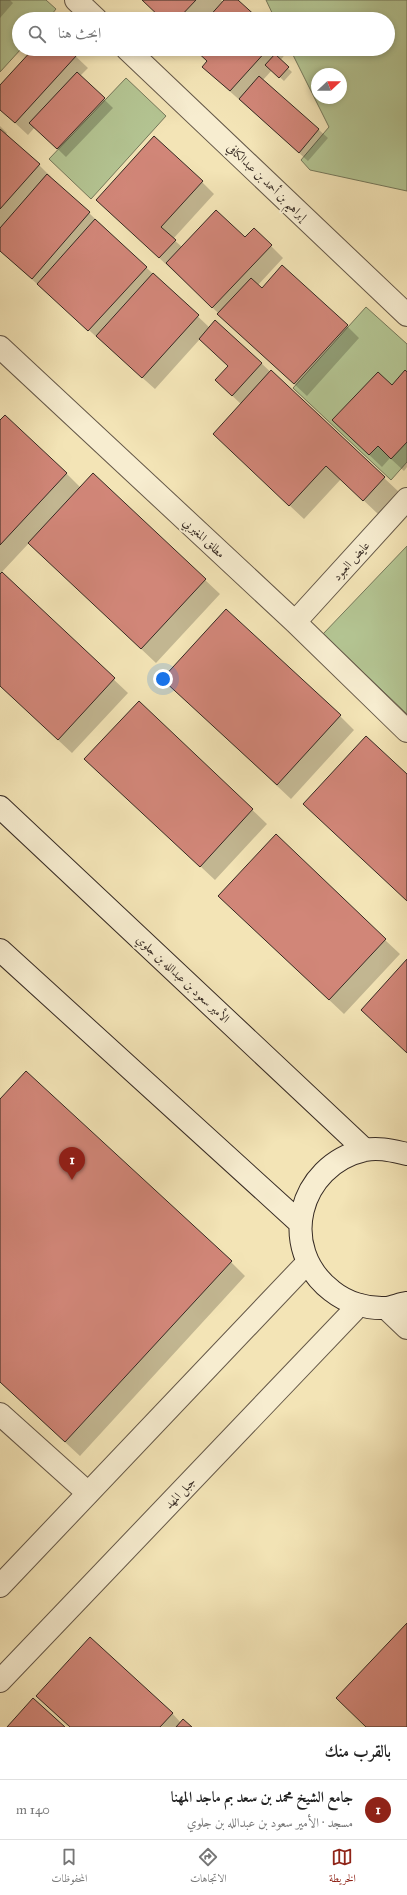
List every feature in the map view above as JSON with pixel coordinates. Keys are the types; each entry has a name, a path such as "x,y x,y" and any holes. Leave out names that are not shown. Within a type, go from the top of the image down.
{"street":[{"path":"76,0 89,12"},
{"name":"إبراهيم بن أحمد بن عبدالكافي","path":"134,56 407,315"},
{"name":"مطلق المغيربي","path":"0,346 295,622 407,731"},
{"name":"عايض العبود","path":"295,622 407,499"},
{"name":"الأمير سعود بن عبدالله بن جلوي","path":"0,807 366,1150"},
{"path":"3,959 300,1223"},
{"path":"407,1154 388,1149 366,1150 341,1159 320,1175 306,1198 300,1223 302,1246 307,1263 323,1285 340,1297 359,1306 397,1305 407,1328"},
{"path":"0,1586 307,1263"},
{"name":"جبل المهد","path":"0,1681 359,1306"},
{"path":"0,1414 88,1493"}],"green space":[{"path":"0,0 46,0 56,9 54,12 12,12 12,56 15,56 0,72"},
{"path":"266,0 407,0 407,191 310,170 301,160 329,127 318,104 347,104 347,68 311,68 311,91 294,56 395,56 395,12 272,12"},
{"path":"126,78 166,116 91,199 49,159"},
{"path":"366,307 407,344 407,462 391,480 293,388"},
{"path":"407,546 407,714 323,634"}],"building":[{"path":"142,0 196,0 185,12 155,12"},
{"path":"224,0 238,0 251,12 213,12"},
{"path":"27,56 76,56 15,123 0,110 0,85"},
{"path":"202,56 262,56 230,91 202,67 207,61"},
{"path":"273,56 277,56 289,67 279,78 265,65"},
{"path":"77,72 105,98 57,149 29,123"},
{"path":"259,76 319,129 299,153 239,99"},
{"path":"0,129 40,164 0,209"},
{"path":"154,136 203,181 161,227 176,240 159,258 96,200"},
{"path":"47,174 90,212 32,279 0,251 0,228"},
{"path":"216,210 245,237 254,228 272,245 212,308 166,263"},
{"path":"95,219 147,267 88,331 37,284"},
{"path":"282,265 348,325 294,384 217,314 251,278 262,288"},
{"path":"153,273 199,315 142,378 96,336"},
{"path":"215,320 262,363 232,396 215,380 228,366 199,339"},
{"path":"271,370 385,477 363,501 326,466 289,506 213,434"},
{"path":"405,370 407,372 407,442 391,459 378,446 369,455 332,420 378,372 392,385"},
{"path":"5,415 67,473 0,545 0,420"},
{"path":"93,473 206,579 141,649 28,543"},
{"path":"2,572 115,678 58,740 0,686 0,574"},
{"path":"226,609 341,715 277,785 162,679"},
{"path":"139,701 253,809 200,867 84,759"},
{"path":"366,736 407,774 407,901 303,804"},
{"path":"276,834 386,939 329,1000 218,896"},
{"path":"407,959 407,1053 361,1010"},
{"path":"26,1071 232,1261 65,1442 0,1382 0,1099"},
{"path":"407,1623 407,1727 366,1727 336,1698"},
{"path":"90,1637 173,1713 160,1727 70,1727 36,1696"},
{"path":"33,1698 65,1727 7,1727"},
{"path":"183,1719 192,1727 176,1727"}],"place":[{"name":"جامع الشيخ محمد بن سعد بم ماجد المهنا","path":"72,1180"}]}
